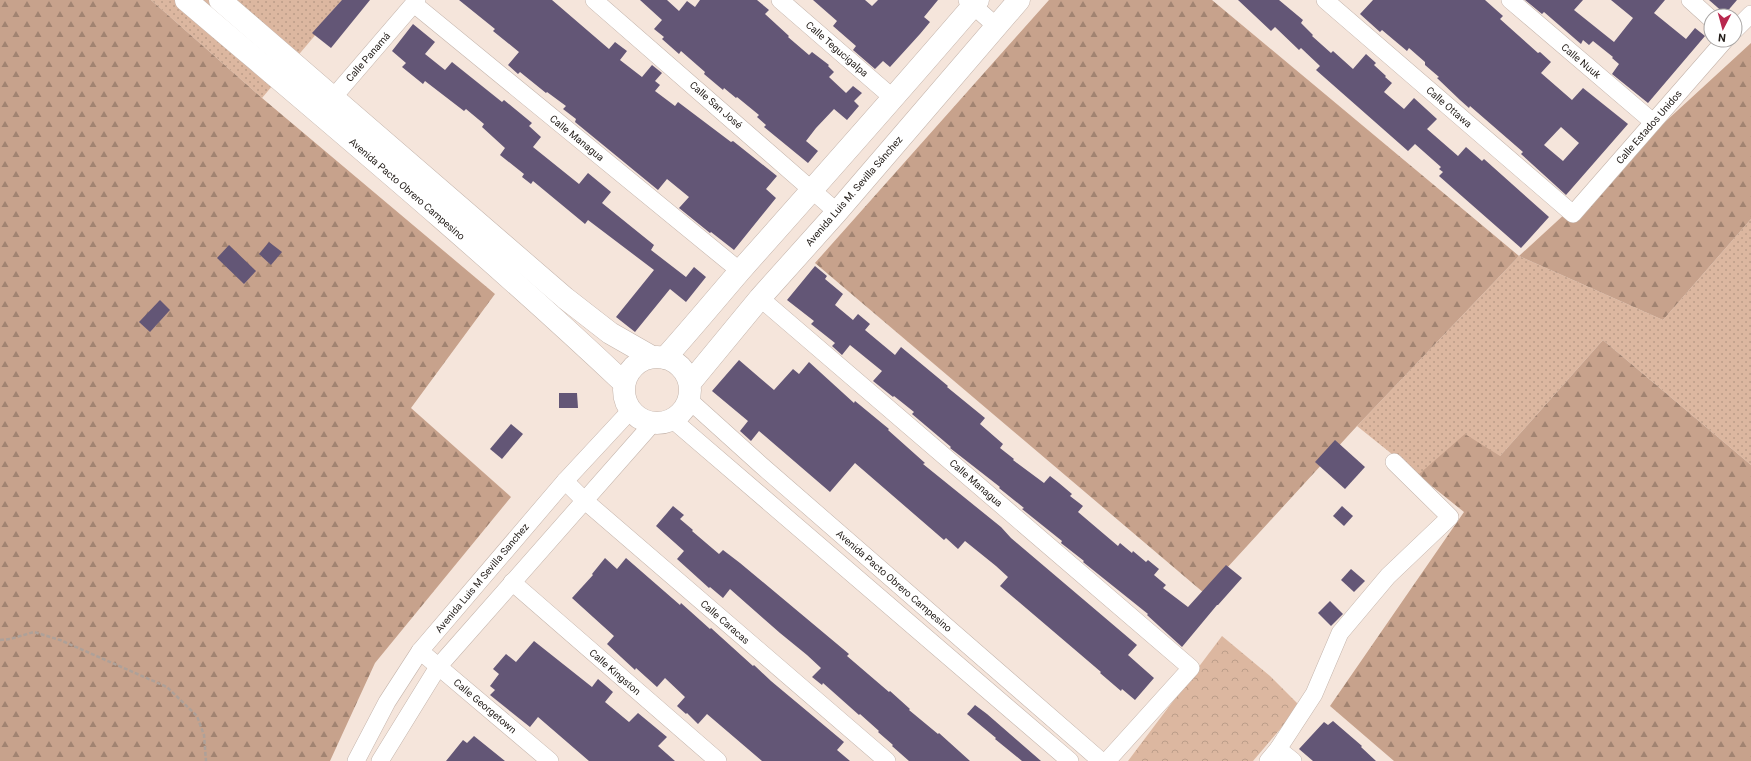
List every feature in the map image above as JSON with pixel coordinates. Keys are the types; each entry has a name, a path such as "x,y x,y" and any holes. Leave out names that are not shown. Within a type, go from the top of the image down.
{"street":[{"name":"Avenida Pacto Obrero Campesino","path":"186,0 326,106 610,333 658,357"},
{"name":"Avenida Pacto Obrero Campesino","path":"220,0 326,106 624,383"},
{"name":"Calle San José","path":"594,0 837,212"},
{"name":"Calle Tegucigalpa","path":"780,0 893,98"},
{"name":"Avenida Luis M. Sevilla Sánchez","path":"690,392 760,298 837,212 1019,0"},
{"name":"Calle Ottawa","path":"1325,0 1573,214"},
{"name":"Calle Nuuk","path":"1510,0 1653,122"},
{"path":"1690,0 1703,11"},
{"name":"Calle Panamá","path":"326,106 416,2"},
{"name":"Calle Managua","path":"416,2 740,271"},
{"path":"996,26 973,2 893,98 740,271 701,318 658,357 639,362 629,371 624,383 624,398 630,411 640,419 663,421 1070,761"},
{"path":"1743,22 1751,14"},
{"name":"Calle Estados Unidos","path":"1573,214 1718,48"},
{"name":"Calle Managua","path":"760,298 1191,668 1108,761"},
{"path":"564,327 578,308"},
{"path":"380,761 438,667 584,500 663,421 683,412 690,392 685,372 676,363 658,357"},
{"name":"Avenida Pacto Obrero Campesino","path":"690,392 766,470 1100,761"},
{"name":"Avenida Luis M Sevilla Sanchez","path":"356,761 387,702 420,651 565,481 630,411"},
{"path":"1293,761 1273,755 1314,694 1340,633 1388,576 1450,517 1394,462"},
{"name":"Calle Caracas","path":"565,481 584,500 887,761"},
{"name":"Calle Kingston","path":"512,582 718,761"},
{"name":"Calle Georgetown","path":"420,651 550,761"}],"path":[{"path":"0,640 10,639 34,632 60,640 167,686 197,716 204,735 206,761"}],"green space":[{"path":"0,0 151,0 262,98 495,294 411,408 511,497 375,663 330,761 0,761"},
{"path":"151,0 345,0 262,98"},
{"path":"1049,0 1212,0 1519,256 1357,426 1204,593 815,263"},
{"path":"1751,43 1751,219 1663,320 1519,256"},
{"path":"1751,219 1751,465 1603,340 1500,456 1418,475 1357,426 1519,256 1663,320"},
{"path":"1603,340 1751,465 1751,761 1394,761 1330,706 1464,512 1418,475 1465,434 1500,456"},
{"path":"1222,636 1270,676 1300,706 1253,761 1128,761"}],"building":[{"path":"342,0 370,0 331,48 312,33"},
{"path":"459,0 552,0 609,49 615,42 627,51 620,60 642,77 652,65 662,73 655,81 660,85 655,91 675,106 678,102 731,142 733,141 777,176 766,189 776,198 734,250 679,208 689,197 667,179 658,190 575,122 576,119 563,109 566,106 547,92 546,93 520,72 518,74 508,65 519,52 493,31 495,29"},
{"path":"640,0 667,0 679,11 687,1 695,7 700,0 757,0 769,10 765,14 789,36 788,37 809,55 812,52 829,65 828,66 834,72 829,77 846,93 853,86 862,93 854,101 859,106 847,120 834,109 816,128 806,141 818,151 808,163 764,127 766,125 757,117 759,115 724,88 723,90 704,74 705,72 681,51 679,54 662,39 664,37 654,29 662,20"},
{"path":"813,0 865,0 872,6 878,0 938,0 924,17 930,22 890,67 883,61 875,69 853,50 856,46 833,26 837,21"},
{"path":"1238,0 1279,0 1303,20 1301,23 1313,35 1312,36 1331,53 1333,51 1353,69 1366,54 1376,63 1374,65 1392,83 1384,92 1404,109 1414,98 1437,119 1427,129 1458,156 1466,147 1482,161 1484,159 1549,217 1521,248 1439,176 1443,172 1439,169 1441,167 1415,144 1408,151 1316,70 1320,66 1301,48 1299,50 1275,27 1271,31"},
{"path":"1373,0 1485,0 1503,16 1500,19 1538,53 1540,52 1551,62 1541,73 1572,100 1583,88 1628,124 1566,195 1521,154 1523,152 1470,106 1469,108 1460,100 1437,78 1439,77 1425,65 1425,62 1409,48 1407,51 1382,30 1380,32 1360,14","holes":["1561,127 1579,143 1563,161 1544,145"]},
{"path":"1525,0 1583,0 1574,10 1614,42 1633,18 1611,0 1665,0 1654,13 1686,39 1695,28 1703,34 1703,38 1648,103 1612,74 1619,64 1612,58 1613,57 1593,41 1589,45 1583,40 1581,44 1544,12 1542,14"},
{"path":"1709,0 1737,0 1730,8 1718,8"},
{"path":"413,24 435,42 425,54 445,70 452,62 502,102 504,100 532,123 529,126 541,137 533,147 579,184 588,173 611,192 602,203 654,245 651,250 686,277 694,267 706,277 686,302 670,289 635,332 616,317 654,270 588,220 585,224 533,181 531,184 522,177 524,174 500,155 505,148 482,127 484,124 466,109 464,111 425,81 423,84 402,67 406,63 392,51"},
{"path":"269,242 282,252 271,265 259,254"},
{"path":"229,245 256,271 244,284 217,258"},
{"path":"815,266 827,276 825,279 843,294 835,305 853,320 858,314 870,324 865,330 895,355 901,347 948,386 947,387 985,418 980,424 1003,444 1000,448 1014,459 1013,460 1044,483 1050,476 1059,483 1072,494 1070,496 1083,506 1078,512 1118,546 1120,543 1132,553 1133,551 1146,562 1148,560 1159,569 1154,575 1166,585 1163,588 1188,607 1226,565 1242,578 1182,647 1147,615 1148,614 1083,562 1084,561 1061,543 1062,541 1022,509 1024,508 999,488 1000,487 950,448 951,447 912,414 914,412 873,381 882,371 850,345 842,355 832,346 835,343 811,324 814,321 787,300"},
{"path":"160,300 170,310 150,332 139,322"},
{"path":"739,360 774,390 793,369 799,374 809,362 854,403 855,401 889,429 888,430 925,463 923,464 1001,527 1011,538 1137,645 1128,655 1154,678 1135,700 1122,689 1121,691 1100,673 1101,672 1000,586 1008,577 996,566 965,541 958,549 946,538 944,540 855,463 830,492 759,431 751,441 740,431 748,421 712,391"},
{"path":"559,393 577,393 578,408 559,408"},
{"path":"511,424 523,434 502,459 490,449"},
{"path":"1335,440 1365,467 1345,489 1315,462"},
{"path":"673,506 684,515 680,519 693,530 692,531 719,554 723,550 740,563 849,654 847,656 889,692 890,691 910,709 909,710 938,734 939,733 970,761 909,761 860,714 859,715 823,683 822,685 812,677 821,668 807,655 730,589 723,598 710,587 709,588 677,559 684,551 656,526"},
{"path":"1342,506 1353,516 1344,526 1333,516"},
{"path":"605,558 617,569 626,558 680,605 681,603 753,666 754,665 844,742 837,750 850,761 762,761 707,714 698,724 677,706 685,697 665,678 657,687 636,668 635,670 607,644 614,636 572,598 593,575 592,574"},
{"path":"1351,569 1365,581 1354,592 1341,580"},
{"path":"1330,601 1343,614 1331,626 1318,613"},
{"path":"534,641 592,687 598,679 613,692 605,702 629,722 638,713 667,737 658,746 675,761 589,761 538,717 530,727 490,695 495,690 490,686 499,674 493,669 506,654 516,662"},
{"path":"975,705 1041,761 1022,761 995,739 996,738 967,714"},
{"path":"1333,721 1362,746 1361,747 1376,761 1313,761 1299,749 1324,722 1328,725"},
{"path":"474,736 505,761 446,761 463,740 467,743"}]}
